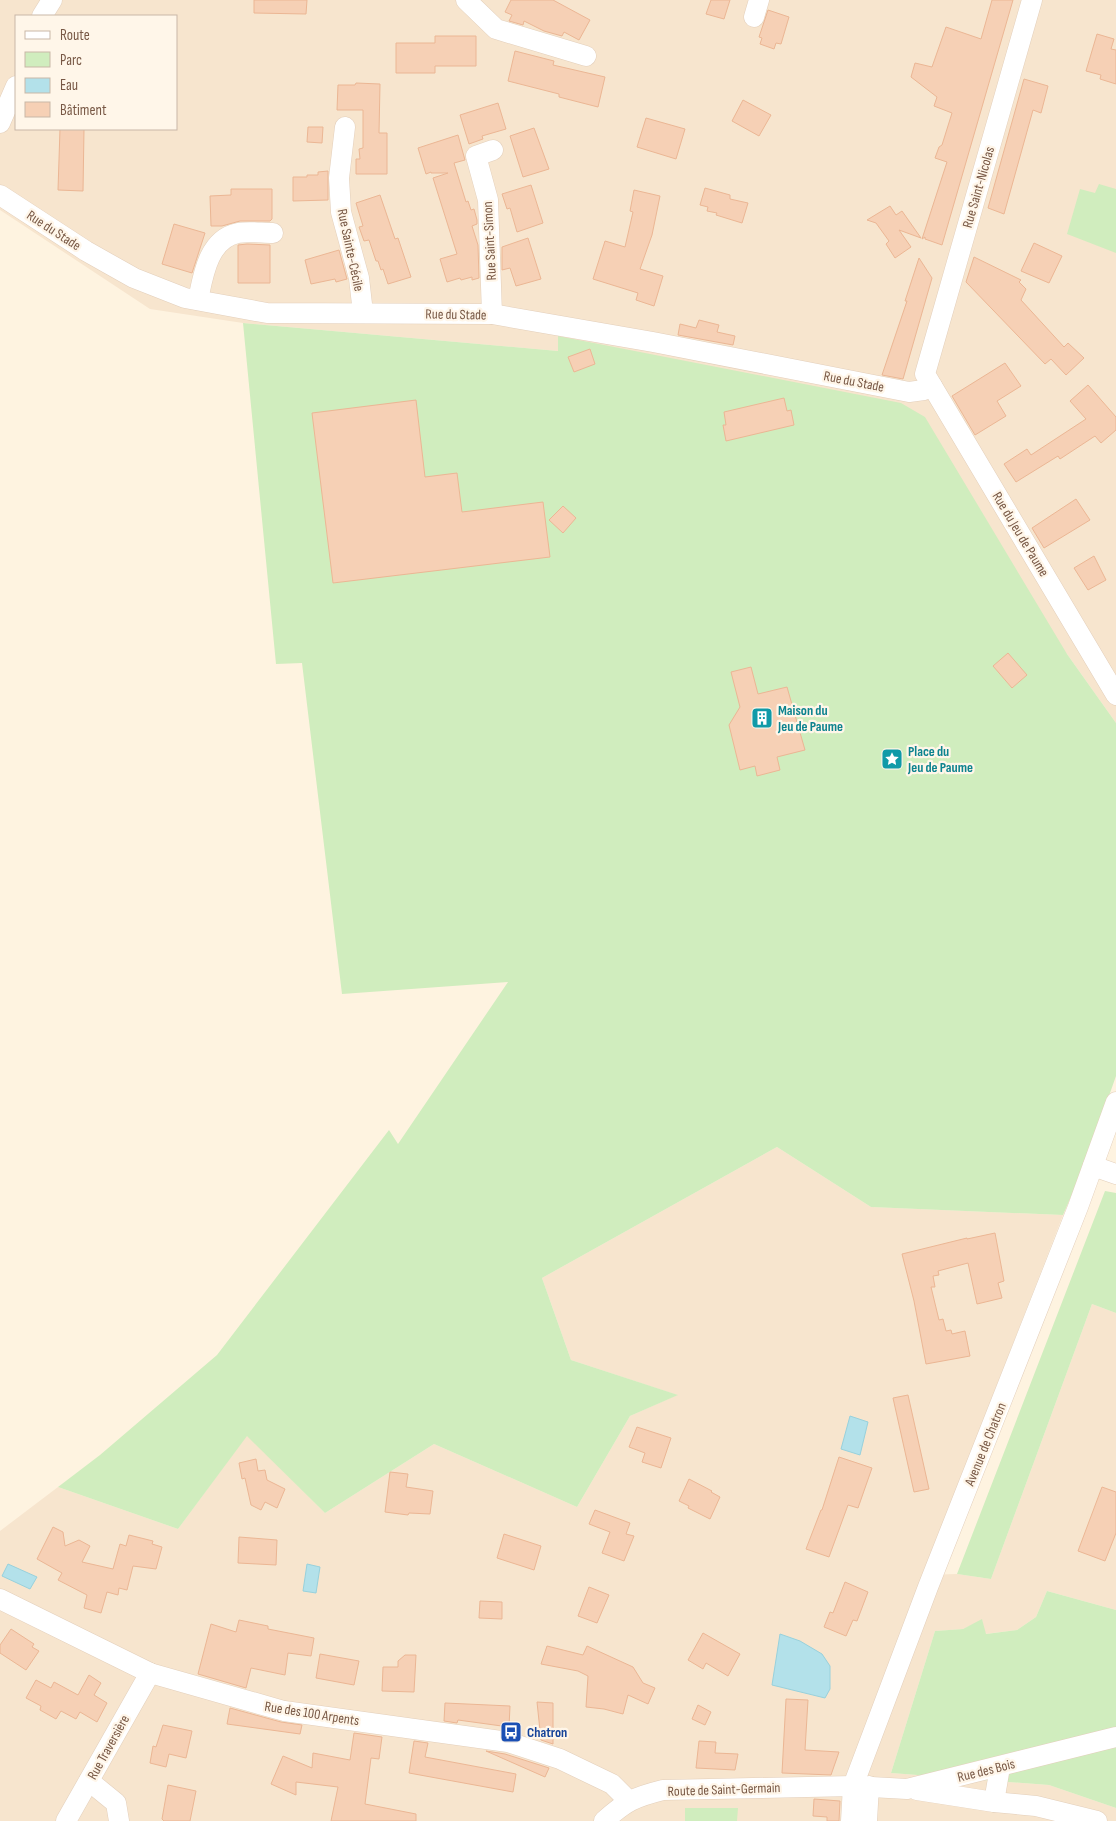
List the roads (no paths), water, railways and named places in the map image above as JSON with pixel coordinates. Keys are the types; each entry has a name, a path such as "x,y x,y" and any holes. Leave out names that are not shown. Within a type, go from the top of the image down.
{"street":[{"path":"43,15 52,0"},
{"path":"466,0 496,29 586,56"},
{"name":"Rue Saint-Nicolas","path":"928,380 1032,0"},
{"path":"0,124 15,88"},
{"name":"Rue Sainte-Cécile","path":"345,127 339,178 341,212 359,278 363,313"},
{"name":"Rue Saint-Simon","path":"492,150 476,156 488,200 492,314"},
{"name":"Rue du Stade","path":"0,194 86,251 134,278 185,298 267,313 492,314 654,342 909,392 924,390 928,380"},
{"path":"198,300 212,252 226,237 238,232 273,233"},
{"name":"Rue du Jeu de Paume","path":"928,380 1116,695"},
{"name":"Avenue de Chatron","path":"861,1786 928,1587 1019,1358 1116,1102"},
{"path":"1092,1166 1116,1174"},
{"name":"Rue des 100 Arpents","path":"0,1599 150,1673 284,1711 508,1742 560,1759 612,1784 629,1801"},
{"name":"Rue Traversière","path":"66,1821 150,1673"},
{"name":"Rue des Bois","path":"861,1786 907,1788 1116,1737"},
{"path":"994,1802 1000,1766"},
{"path":"89,1781 116,1803 119,1821"},
{"path":"851,1821 861,1786"},
{"path":"861,1786 867,1821"},
{"name":"Route de Saint-Germain","path":"604,1821 629,1801 663,1790 861,1786"},
{"path":"907,1788 994,1802 1036,1814 1097,1821"}],"water":[{"path":"850,1416 868,1422 860,1455 841,1449"},
{"path":"8,1564 37,1577 30,1589 2,1576"},
{"path":"307,1564 320,1567 316,1593 303,1591"},
{"path":"780,1634 800,1641 822,1654 830,1666 830,1689 825,1698 772,1685"}],"place":[{"name":"Maison du Jeu de Paume","path":"762,718"},
{"name":"Place du Jeu de Paume","path":"892,759"},
{"name":"Chatron","path":"511,1732"}]}
